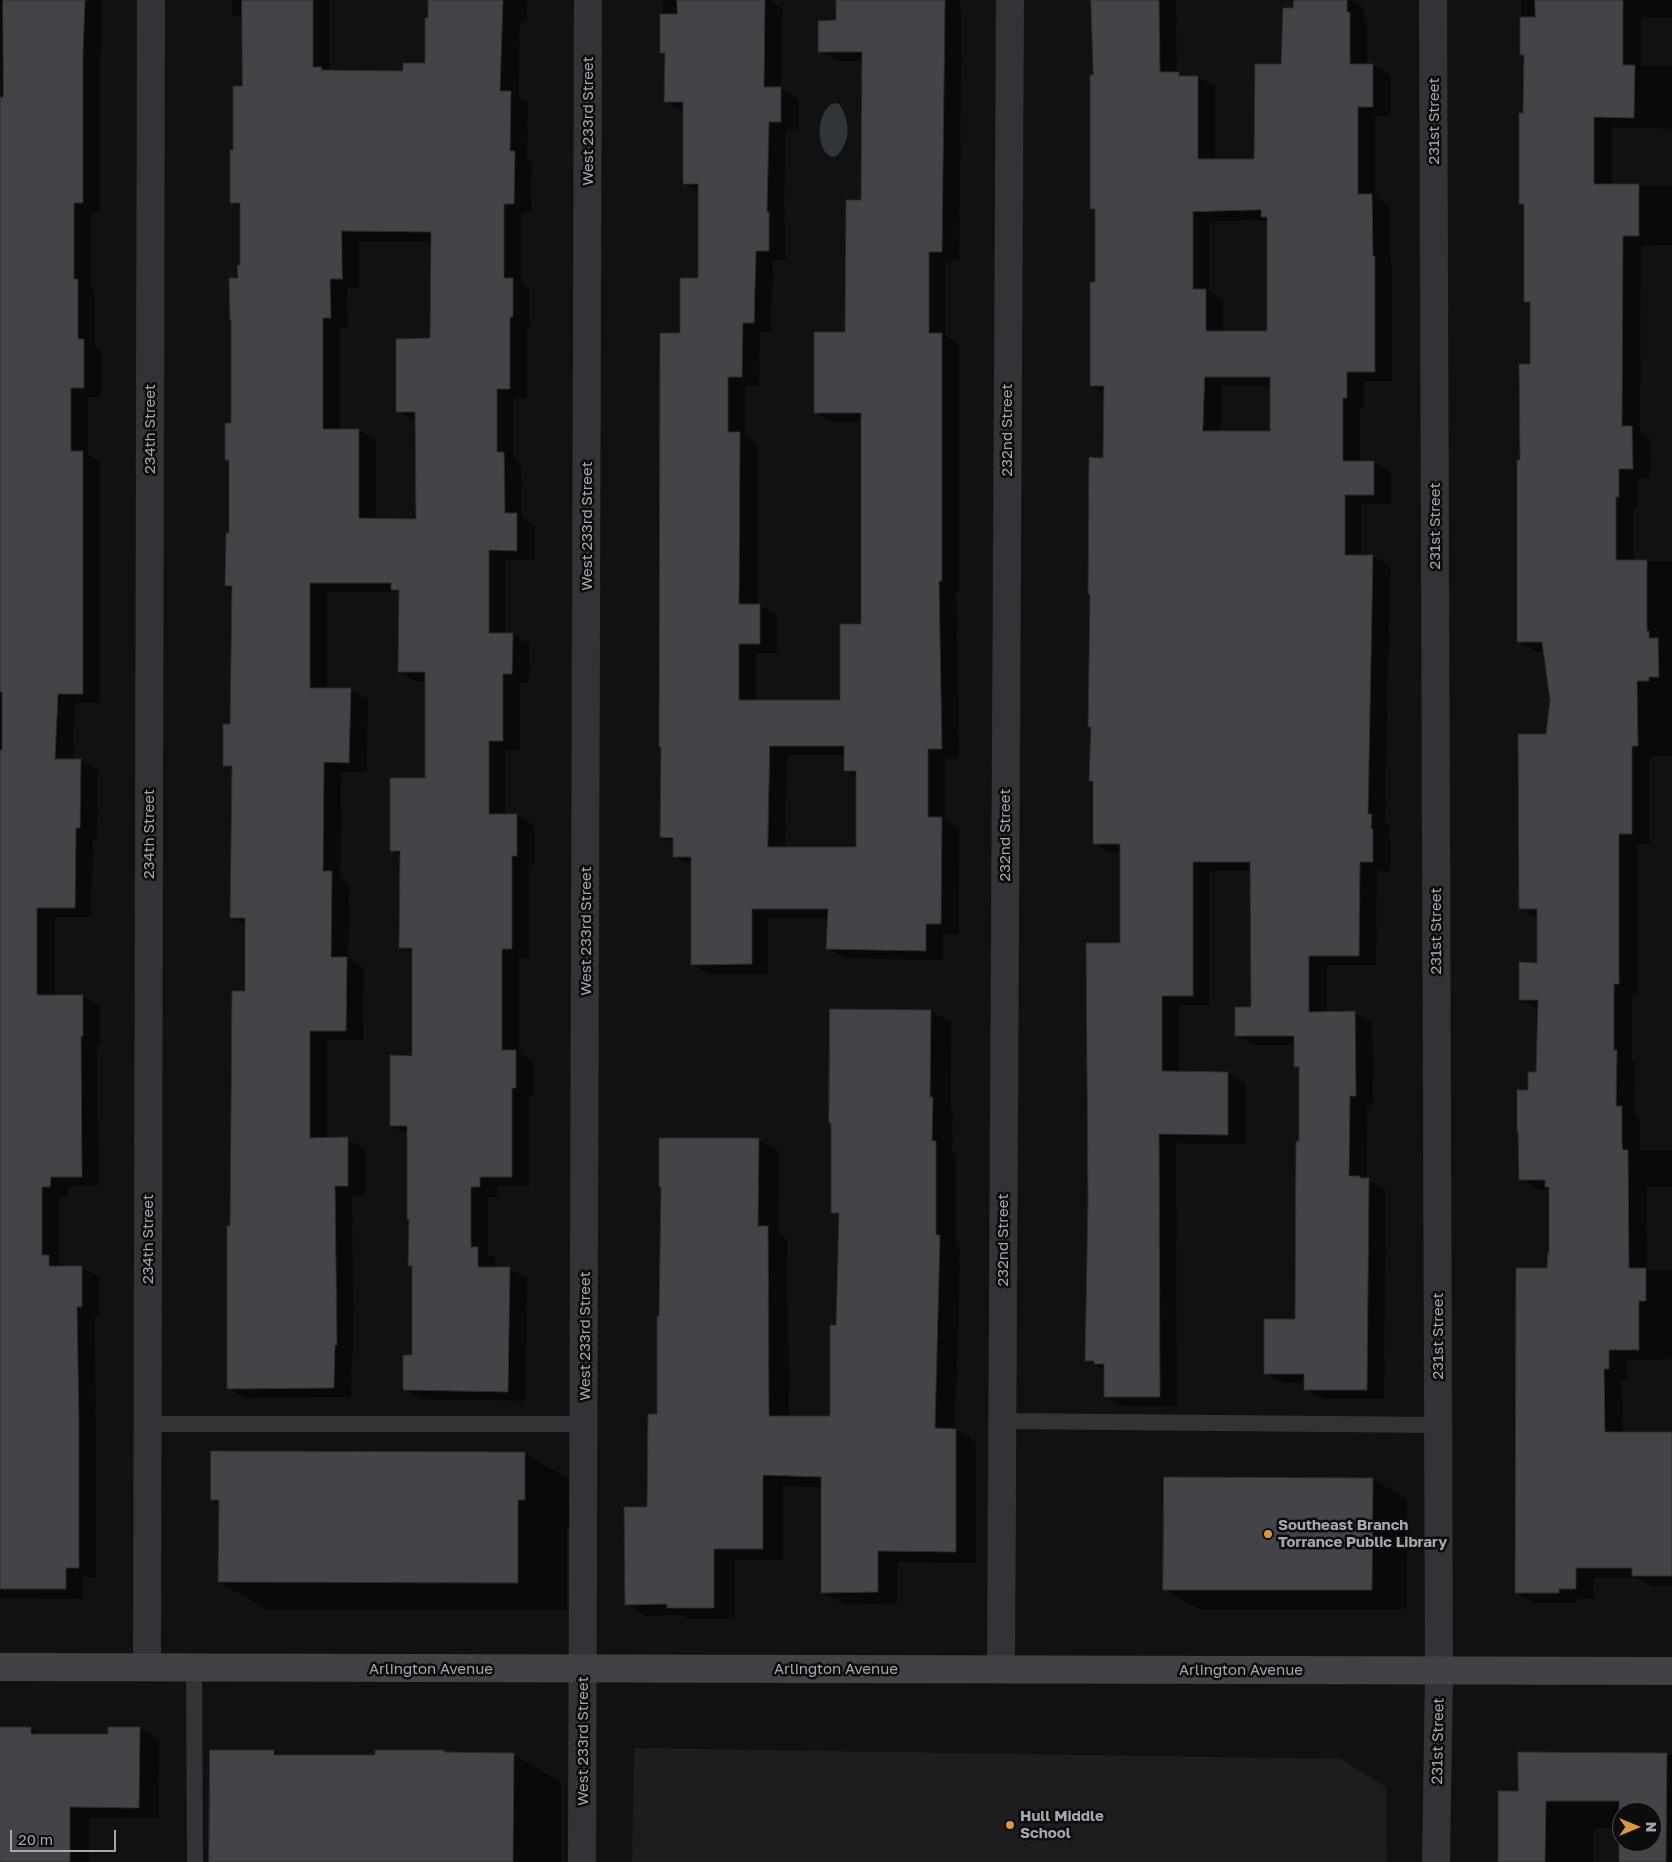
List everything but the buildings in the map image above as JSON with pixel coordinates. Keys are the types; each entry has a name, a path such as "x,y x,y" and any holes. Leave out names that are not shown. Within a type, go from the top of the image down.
{"main road":[{"name":"Arlington Avenue","path":"0,1667 1672,1671"}],"street":[{"name":"234th Street","path":"147,1668 151,0"},
{"name":"West 233rd Street","path":"582,1862 588,0"},
{"name":"232nd Street","path":"1001,1669 1010,0"},
{"name":"231st Street","path":"1433,0 1439,1671 1436,1862"}],"lane":[{"path":"1002,1421 1438,1425"},
{"path":"147,1424 584,1424"},
{"path":"194,1668 195,1862"}],"shaded area":[{"path":"835,103 839,104 843,112 848,133 842,149 834,157 827,154 823,149 820,125 825,111"},
{"name":"Hull Middle School","path":"634,1748 1341,1759 1386,1787 1387,1862 632,1862"}],"place":[{"name":"Southeast Branch Torrance Public Library","path":"1268,1534"},
{"name":"Hull Middle School","path":"1010,1825"}]}
